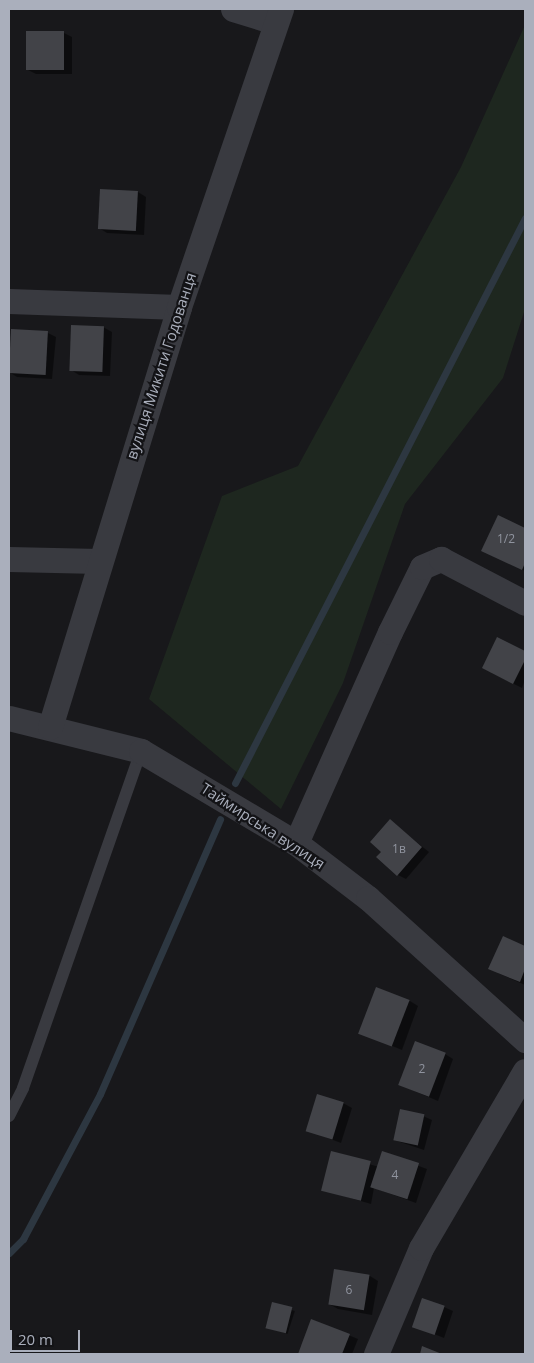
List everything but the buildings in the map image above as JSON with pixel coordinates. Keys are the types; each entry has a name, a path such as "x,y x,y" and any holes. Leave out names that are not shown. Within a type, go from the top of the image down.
{"street":[{"path":"233,9 278,15"},
{"name":"вулиця Микити Годованця","path":"50,727 99,561 179,307 278,15"},
{"path":"9,301 179,307"},
{"path":"9,559 99,561"},
{"path":"296,843 390,632 422,567 441,559 525,603"},
{"name":"Таймирська вулиця","path":"9,718 141,751 296,843 368,898 525,1040"},
{"path":"376,1354 421,1248 525,1071"}],"lane":[{"path":"9,1116 23,1088 141,751"}],"shaded area":[{"path":"525,25 525,309 503,378 405,504 343,683 281,809 149,699 222,496 298,466 461,167"}],"waterway":[{"path":"235,783 525,218"},
{"path":"9,1253 23,1239 100,1094 220,819"}]}
